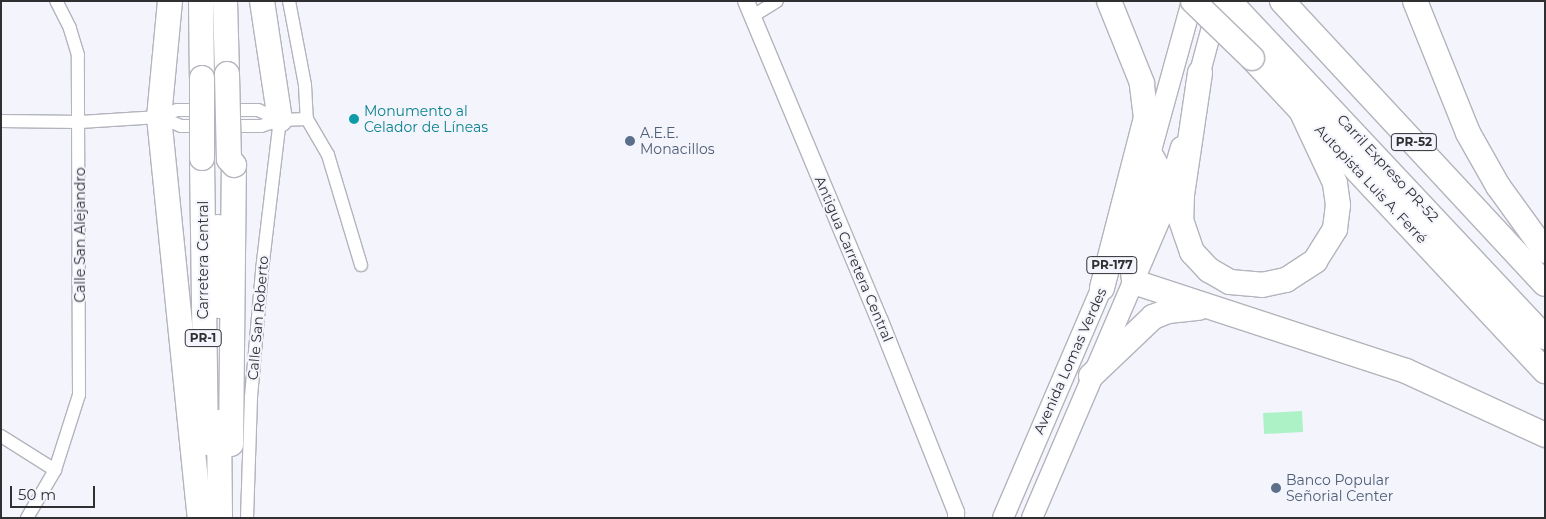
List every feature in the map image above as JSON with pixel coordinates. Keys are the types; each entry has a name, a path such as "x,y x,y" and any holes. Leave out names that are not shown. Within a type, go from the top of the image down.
{"highway":[{"path":"170,1 159,117 200,514"},
{"name":"Carretera Central","path":"200,514 202,261 218,160 220,76 201,1"},
{"path":"216,1 220,76"},
{"path":"220,76 224,1"},
{"name":"Carretera Central","path":"230,518 218,160 220,76 232,1"},
{"path":"262,1 280,120"},
{"path":"1102,288 1146,118 1142,83 1109,1"},
{"name":"Autopista Luis A. Ferré","path":"1192,1 1300,106 1545,371"},
{"name":"Carril Expreso PR-52","path":"1229,1 1545,337"},
{"name":"PR-52","path":"1282,1 1545,284"},
{"path":"1415,1 1446,83 1480,155 1545,251"},
{"path":"1200,73 1182,195 1181,220 1192,252 1209,270 1230,282 1262,286 1286,280 1315,261 1335,229 1338,205 1335,182 1300,106"},
{"path":"1150,154 1160,172 1131,256 1134,282 1406,371 1545,436"},
{"path":"218,160 220,518"},
{"path":"1091,376 1153,317 1168,310 1212,307"}],"main road":[{"name":"Avenida Lomas Verdes","path":"1003,518 1134,212 1192,1"},
{"name":"Avenida Lomas Verdes","path":"1032,518 1091,376 1134,282 1160,219 1219,1"}],"street":[{"name":"Calle San Alejandro","path":"27,518 55,470 79,395 80,122 78,55 70,28 56,1"},
{"path":"289,1 306,85 307,119 328,155 361,265"},
{"path":"749,9 777,1"},
{"name":"Antigua Carretera Central","path":"749,9 880,321 956,512 956,518"},
{"path":"1,121 80,122 159,117 178,110 258,110 280,120 307,119"},
{"name":"Calle San Roberto","path":"247,518 252,397 262,270 280,120"},
{"path":"1,436 55,470"}],"green space":[{"path":"1302,411 1303,432 1264,434 1263,413"}],"place":[{"name":"Monumento al Celador de Líneas","path":"354,119"},
{"name":"A.E.E. Monacillos","path":"630,141"},
{"name":"Banco Popular Señorial Center","path":"1276,488"}]}
